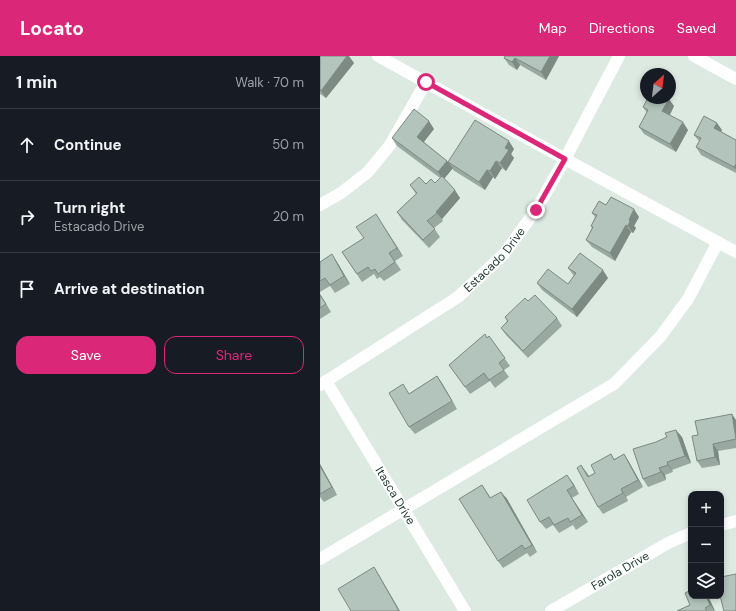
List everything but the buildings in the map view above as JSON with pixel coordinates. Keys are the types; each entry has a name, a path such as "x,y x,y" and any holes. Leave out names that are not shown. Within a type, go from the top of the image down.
{"street":[{"path":"378,56 736,252"},
{"name":"Estacado Drive","path":"323,383 458,297 504,254 536,210 565,159 619,56"},
{"path":"694,56 736,79"},
{"path":"320,205 341,193 368,172 390,145 426,82"},
{"path":"320,559 614,384 660,337 688,299 718,242"},
{"name":"Itasca Drive","path":"323,383 465,611"},
{"path":"724,524 736,521"},
{"name":"Farola Drive","path":"551,611 668,543 688,535"}],"route":[{"path":"426,82 565,159 536,210"}]}
